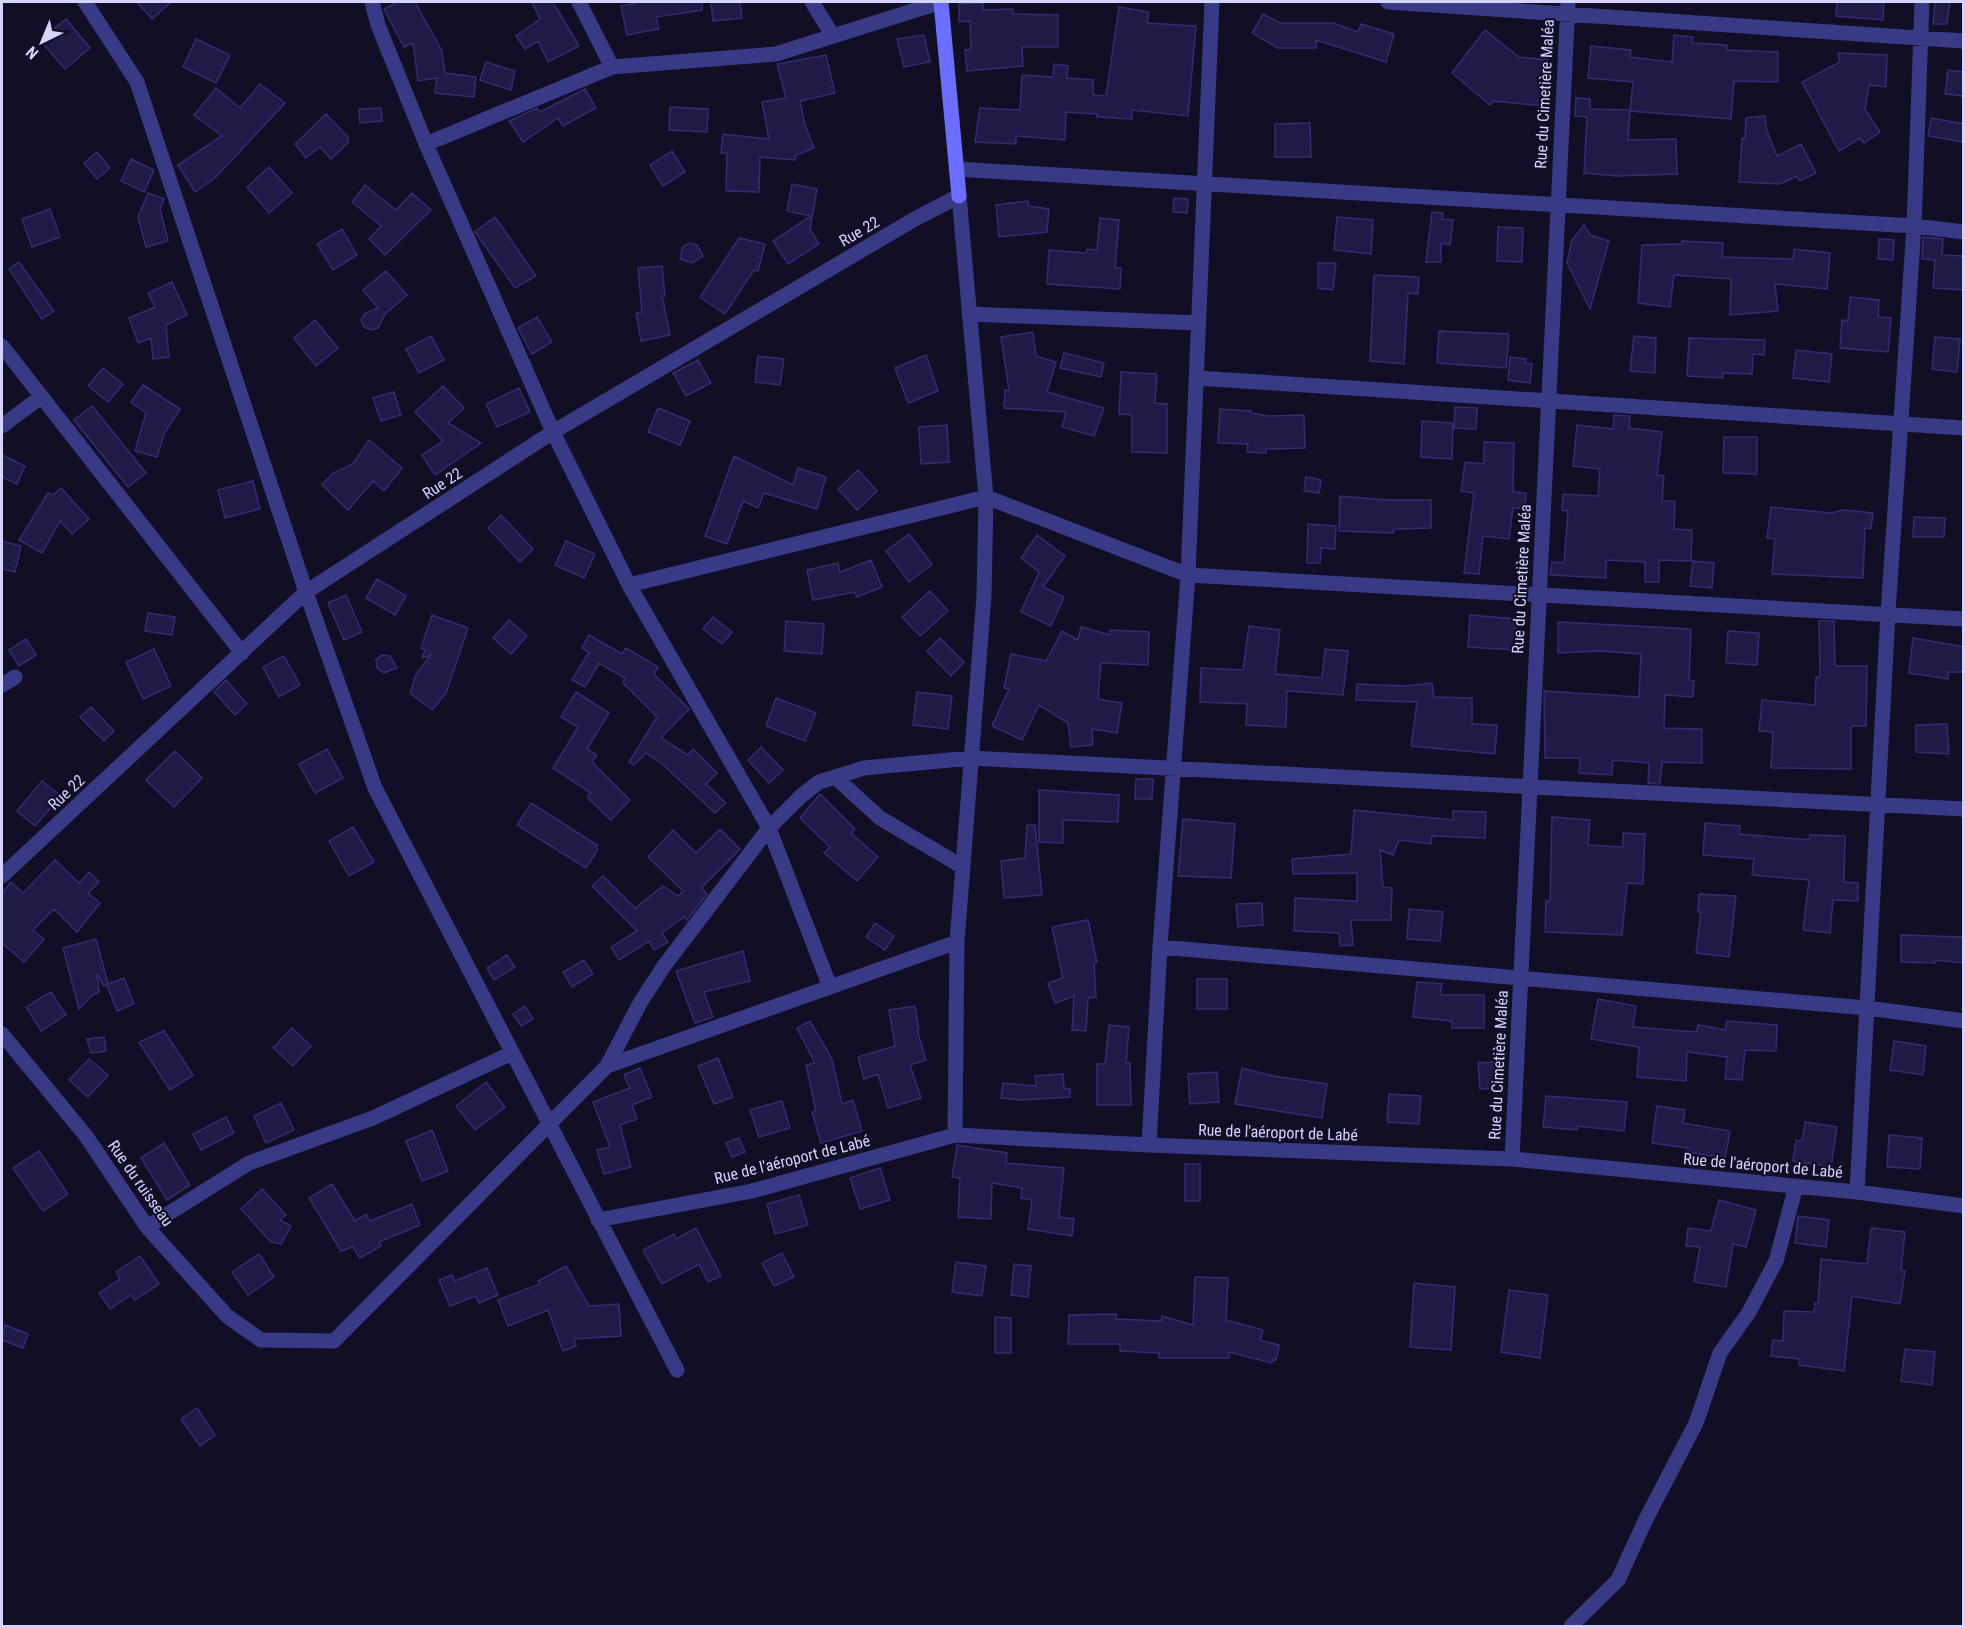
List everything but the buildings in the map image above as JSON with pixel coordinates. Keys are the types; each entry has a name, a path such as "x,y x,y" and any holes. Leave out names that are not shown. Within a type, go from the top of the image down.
{"street":[{"path":"85,2 138,82 306,592 375,788 677,1370"},
{"path":"372,2 378,25 426,144 553,432 629,585 769,828 830,987"},
{"path":"579,2 612,67"},
{"path":"812,2 832,36"},
{"path":"426,144 612,67 776,54 941,2 986,497 984,596 957,942 955,1135"},
{"path":"1149,1145 1160,947 1188,575 1212,2"},
{"path":"1388,2 1567,8 1964,41"},
{"path":"1857,1192 1888,613 1914,226 1922,2"},
{"name":"Rue du Cimetière Maléa","path":"1512,1159 1567,8"},
{"path":"956,169 1914,226 1964,232"},
{"name":"Rue 22","path":"2,876 306,592 553,432 913,220 959,196"},
{"path":"969,314 1199,323"},
{"path":"2,346 242,654"},
{"path":"1197,378 1964,428"},
{"path":"2,426 40,397"},
{"path":"629,585 986,497 1188,575 1964,619"},
{"path":"549,1125 608,1066 640,1003 664,966 769,828 819,782 864,768 971,758 1964,809"},
{"path":"835,777 880,818 963,867"},
{"path":"608,1066 957,942"},
{"path":"1160,947 1867,1008 1964,1021"},
{"name":"Rue du ruisseau","path":"2,1034 86,1136 147,1227 227,1316 261,1340 334,1341 549,1125"},
{"path":"147,1227 249,1162 373,1118 512,1053"},
{"name":"Rue de l'aéroport de Labé","path":"598,1220 752,1191 955,1135 1512,1159 1857,1192 1964,1206"},
{"path":"1571,1626 1618,1580 1646,1519 1696,1423 1720,1353 1749,1312 1776,1261 1796,1186"}]}
